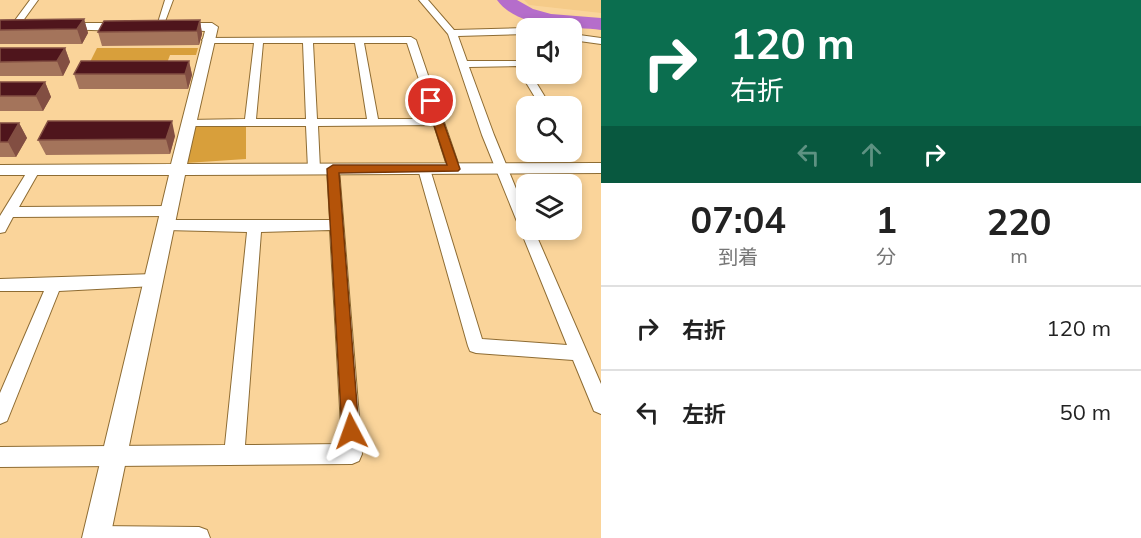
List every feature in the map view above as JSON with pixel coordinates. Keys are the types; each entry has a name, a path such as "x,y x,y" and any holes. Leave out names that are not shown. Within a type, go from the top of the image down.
{"street":[{"path":"0,27 19,27 34,0"},
{"path":"148,27 169,0"},
{"path":"423,0 452,33 516,203"},
{"path":"47,27 212,27 207,40 96,538 199,538"},
{"path":"452,33 516,30"},
{"path":"582,38 601,41"},
{"path":"207,40 411,40 454,169"},
{"path":"250,123 259,40"},
{"path":"308,40 314,169"},
{"path":"359,40 373,122"},
{"path":"462,64 519,63 539,96"},
{"path":"189,123 438,122"},
{"path":"0,170 601,168"},
{"path":"0,457 352,454 333,169"},
{"path":"424,169 476,346 579,353"},
{"path":"0,228 34,170"},
{"path":"10,212 168,218 254,227 337,225"},
{"path":"234,455 254,227"},
{"path":"532,240 601,405"},
{"path":"0,285 154,280"},
{"path":"0,415 54,285"}],"shaded area":[{"path":"524,0 601,0 601,13 529,5"},
{"path":"97,48 198,48 196,55 170,55 164,71 85,72"},
{"path":"246,124 246,159 186,163 192,126"}],"building":[{"path":"84,19 77,29 0,30 0,20"},
{"path":"200,20 197,31 98,32 104,21"},
{"path":"0,48 65,48 57,61 0,62"},
{"path":"81,61 189,61 185,74 74,74"},
{"path":"0,82 45,82 36,96 0,96"},
{"path":"48,121 172,121 166,139 38,140"},
{"path":"0,123 19,123 8,142 0,142"}],"waterway":[{"path":"506,0 526,13 538,17 601,24"}],"route":[{"path":"351,431 333,169 454,169 431,101"}]}
